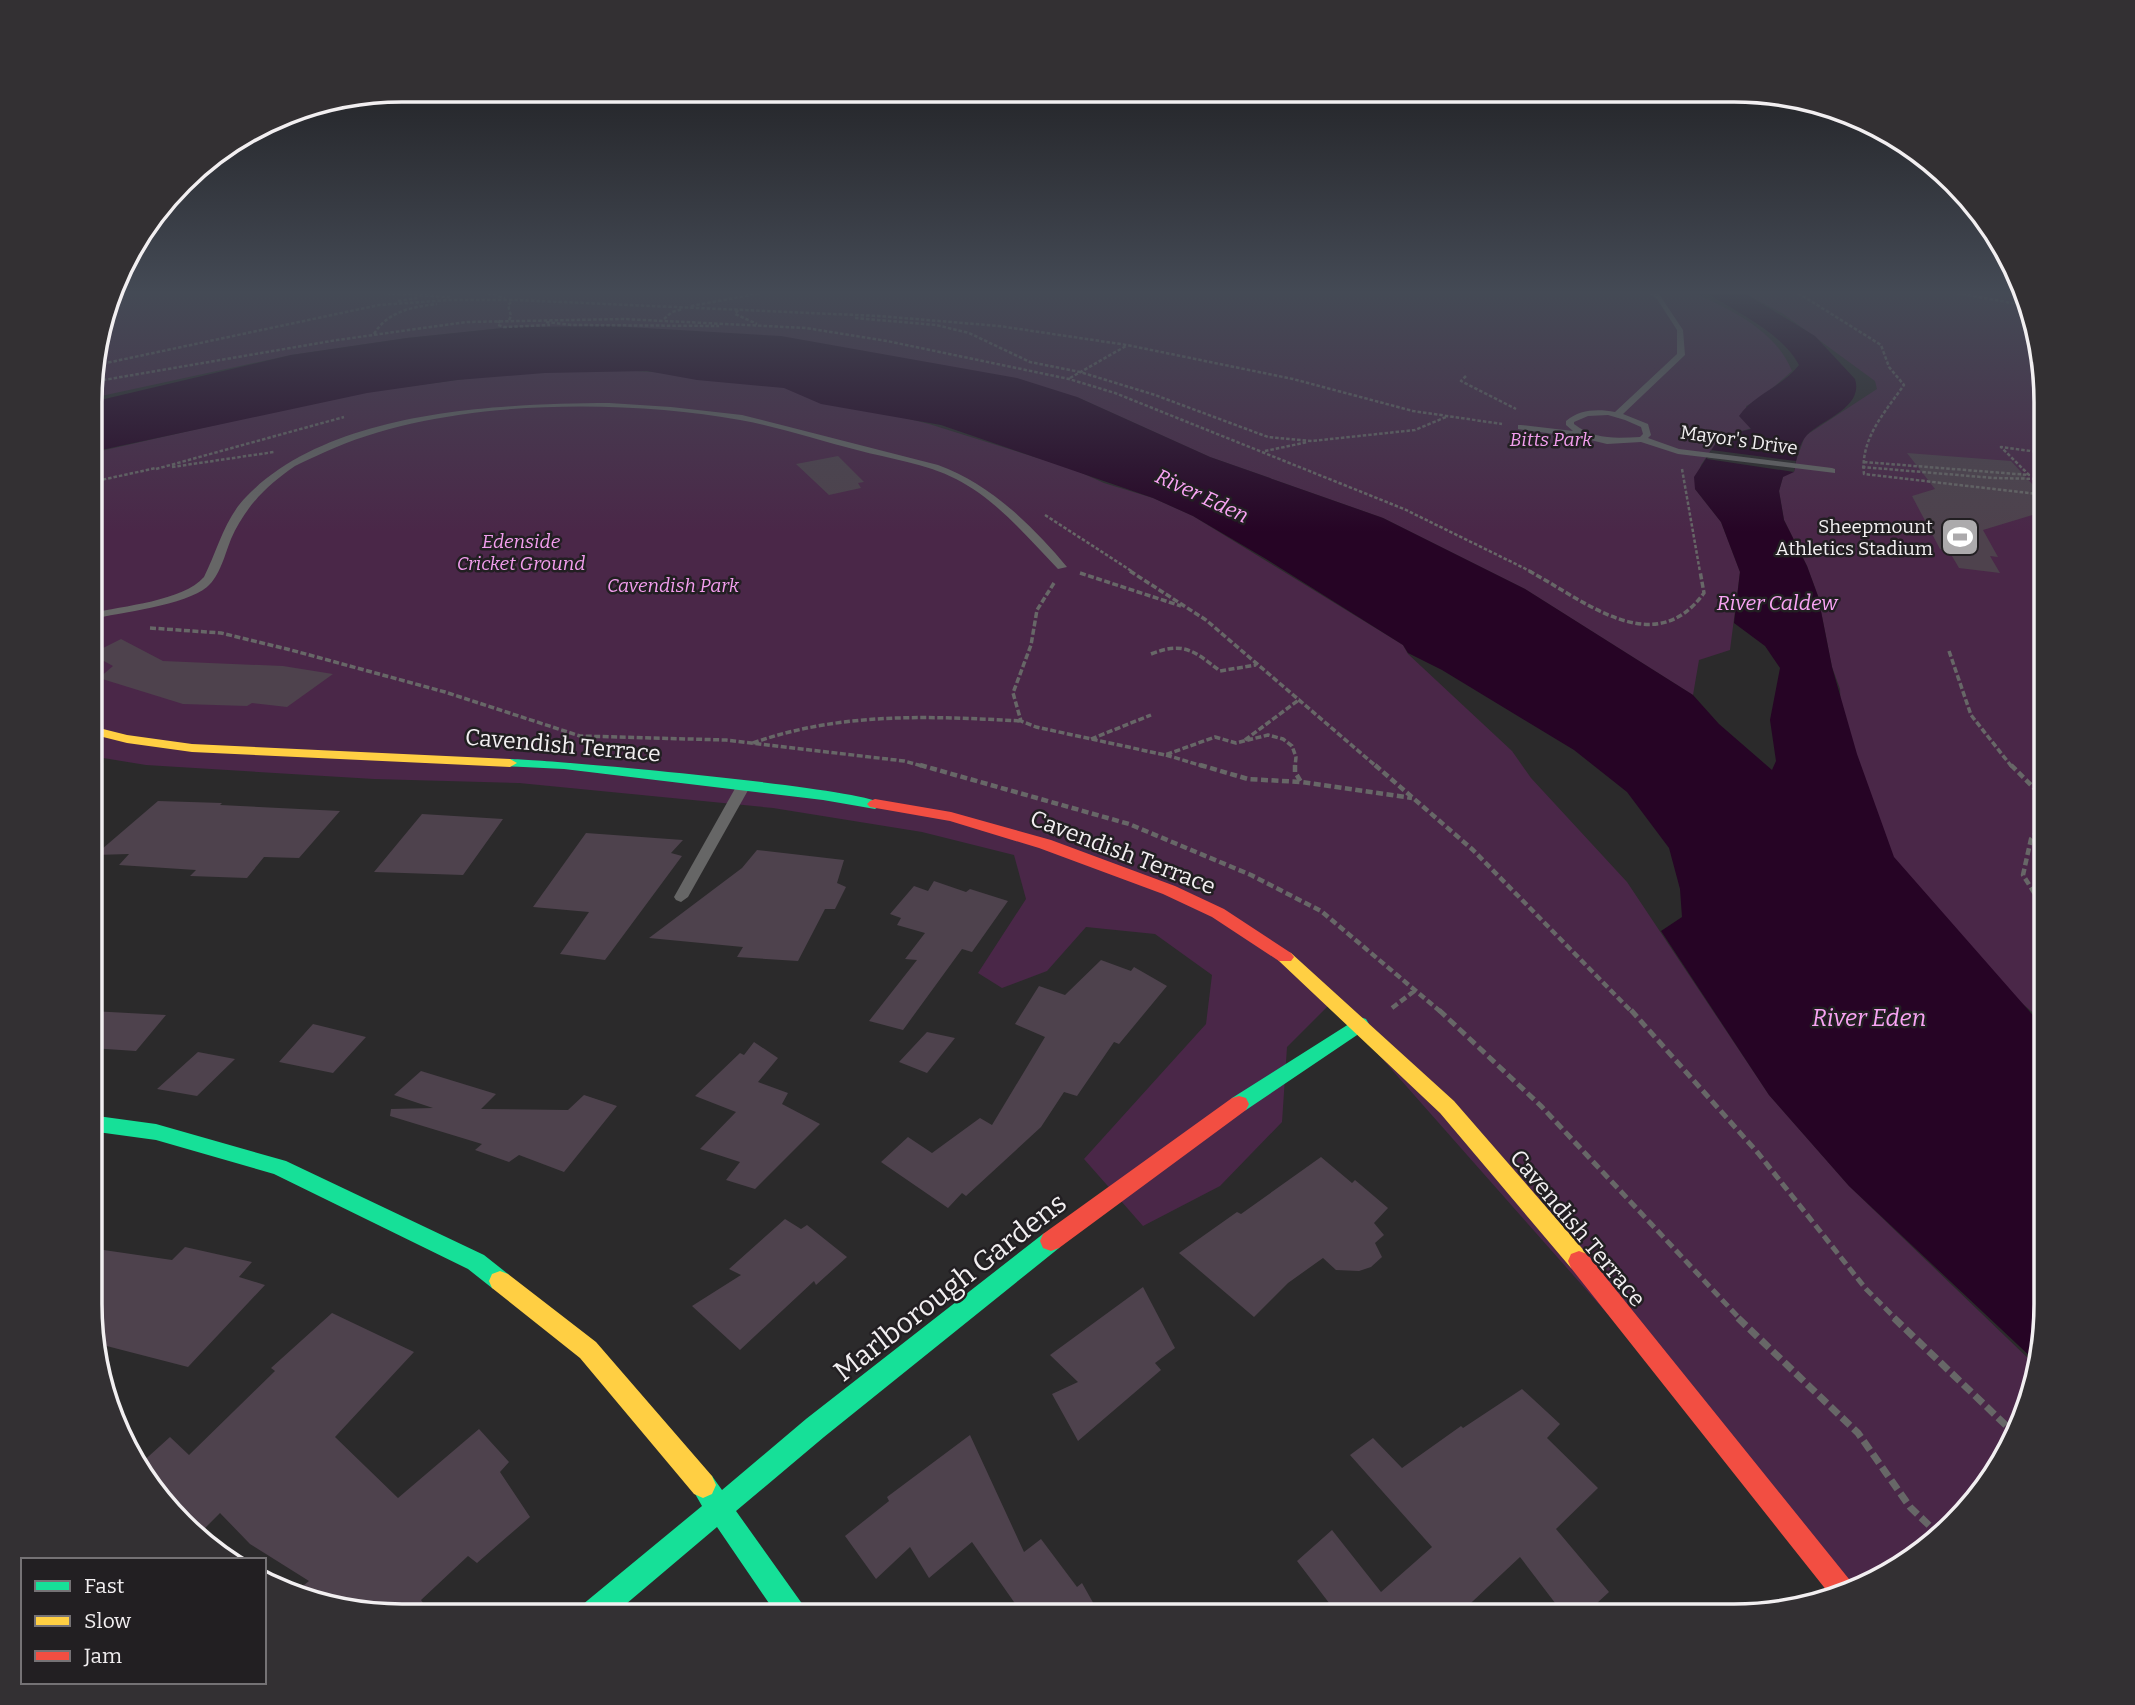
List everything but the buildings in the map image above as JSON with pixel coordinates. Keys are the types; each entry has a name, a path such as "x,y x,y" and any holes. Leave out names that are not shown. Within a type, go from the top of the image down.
{"street":[{"name":"Cavendish Terrace","path":"102,733 192,748 564,765 822,794 951,817 1045,844 1170,890 1218,913 1282,955 1447,1107 1579,1261 1838,1585"},
{"name":"Marlborough Gardens","path":"605,1604 719,1504 1095,1206 1293,1066 1360,1024"},
{"path":"102,1125 156,1132 279,1167 476,1262 588,1350 660,1431 719,1504 786,1604"}],"lane":[{"path":"1617,415 1662,373"},
{"path":"102,614 179,597 202,586 209,578 237,517 249,499 278,474 330,446 368,432 431,418 543,407 666,408 729,415 940,469 987,493 1062,567"},
{"name":"Mayor's Drive","path":"1582,435 1570,425 1575,417 1592,414 1617,415 1645,426 1647,435 1642,439"},
{"name":"Mayor's Drive","path":"1521,427 1607,441 1642,439 1678,451 1832,471"},
{"path":"681,897 744,785"}],"path":[{"path":"102,380 147,373"},
{"path":"1038,373 1115,393 1242,446 1383,499 1551,583 1600,612 1651,625 1679,620 1704,593 1678,451"},
{"path":"1069,379 1079,373"},
{"path":"1082,373 1155,395 1268,437 1312,441"},
{"path":"1265,373 1413,411 1521,427"},
{"path":"1893,373 1904,385 1868,439 1863,464 1864,474 2034,494"},
{"path":"1466,376 1461,381 1525,413"},
{"path":"102,480 156,468 355,414"},
{"path":"1262,452 1312,441 1415,429 1449,416"},
{"path":"1863,464 2029,475 2001,447 2034,451"},
{"path":"156,468 274,452"},
{"path":"1863,464 1994,478 2034,479"},
{"path":"1045,514 1206,620 1473,850 1592,969 1758,1153 1866,1289 1934,1359 2007,1427"},
{"path":"1021,721 1013,693 1031,645 1037,610 1062,567 1189,608"},
{"path":"143,627 221,633 280,647 445,692 580,736 687,737 904,761 1129,824 1251,875 1321,911 1417,989 1541,1106 1660,1230 1730,1310 1858,1433 1910,1507 1932,1528"},
{"path":"1151,654 1171,646 1197,653 1220,671 1257,665"},
{"path":"1949,651 1971,715 2010,765 2034,788"},
{"path":"1244,741 1259,727 1300,699"},
{"path":"1091,739 1151,715"},
{"path":"752,744 775,734 826,723 927,716 1021,721 1036,727 1165,755 1238,778 1273,784 1301,782 1349,791 1413,798"},
{"path":"1165,755 1215,737 1230,743 1268,736 1283,739 1292,746 1296,757 1295,772 1301,782"},
{"path":"2034,835 2023,875 2034,892"}],"green space":[{"path":"103,373 210,373 102,396"},
{"name":"Cavendish Park","path":"513,373 661,373 770,384 929,424 1073,469 1104,483 1153,498 1193,516 1403,645 1408,654 1512,751 1531,778 1627,882 1769,1095 1849,1186 2028,1359 2011,1418 1983,1470 1946,1516 1931,1529 1900,1553 1844,1582 1332,1002 1287,1047 1282,1122 1220,1186 1143,1226 1084,1159 1206,1024 1212,975 1155,934 1086,927 1047,971 1002,988 978,973 1026,899 1014,855 922,832 773,808 519,783 374,779 146,765 102,758 102,451 352,394"},
{"name":"Bitts Park","path":"880,373 1790,373 1760,399 1746,406 1752,428 1720,437 1701,465 1695,489 1721,522 1740,572 1730,650 1699,660 1693,695 1525,589 1383,518 1210,457 1077,397"},
{"path":"1863,373 2032,373 2034,1014 1963,953 1845,815 1840,689 1832,667 1818,596 1807,566 1784,520 1779,491 1783,477 1796,461 1805,436 1877,389 1875,381"}],"water":[{"name":"River Eden","path":"217,373 567,373 457,380 367,393 102,450 102,400"},
{"name":"River Eden","path":"656,373 986,373 1017,378 1077,397 1210,457 1383,518 1525,589 1693,695 1719,724 1772,770 1776,761 1770,720 1780,668 1765,646 1734,623 1740,572 1721,522 1695,489 1694,477 1720,437 1751,429 1739,416 1760,396 1791,373 1849,373 1855,379 1854,397 1840,412 1804,438 1794,472 1783,477 1779,491 1784,520 1807,566 1818,596 1832,667 1857,754 1894,857 2034,1016 2034,1303 2029,1355 1849,1186 1769,1095 1661,931 1682,917 1680,889 1669,848 1627,792 1574,750 1442,670 1408,653 1403,645 1266,559 1193,516 1153,498 941,425 821,404 784,388 697,380"}],"pier":[{"path":"1711,450 1796,461 1794,472 1707,459"}],"traffic: fast":[{"path":"510,763 564,765 823,795 875,804"},
{"path":"1239,1104 1360,1024"},
{"path":"102,1125 156,1132 279,1167 476,1262 500,1281"},
{"path":"605,1604 815,1428 1051,1241"},
{"path":"703,1485 785,1604"}],"traffic: slow":[{"path":"102,733 192,748 510,763"},
{"path":"1285,957 1447,1107 1579,1261"},
{"path":"500,1281 588,1350 703,1485"}],"traffic: jam":[{"path":"875,804 951,817 1045,844 1169,890 1218,913 1285,957"},
{"path":"1051,1241 1239,1104"},
{"path":"1579,1261 1838,1585"}],"place":[{"name":"Sheepmount Athletics Stadium","path":"1960,537"}],"park label":[{"name":"Edenside Cricket Ground","path":"521,552"}],"water label":[{"name":"River Caldew","path":"1777,603"}]}
